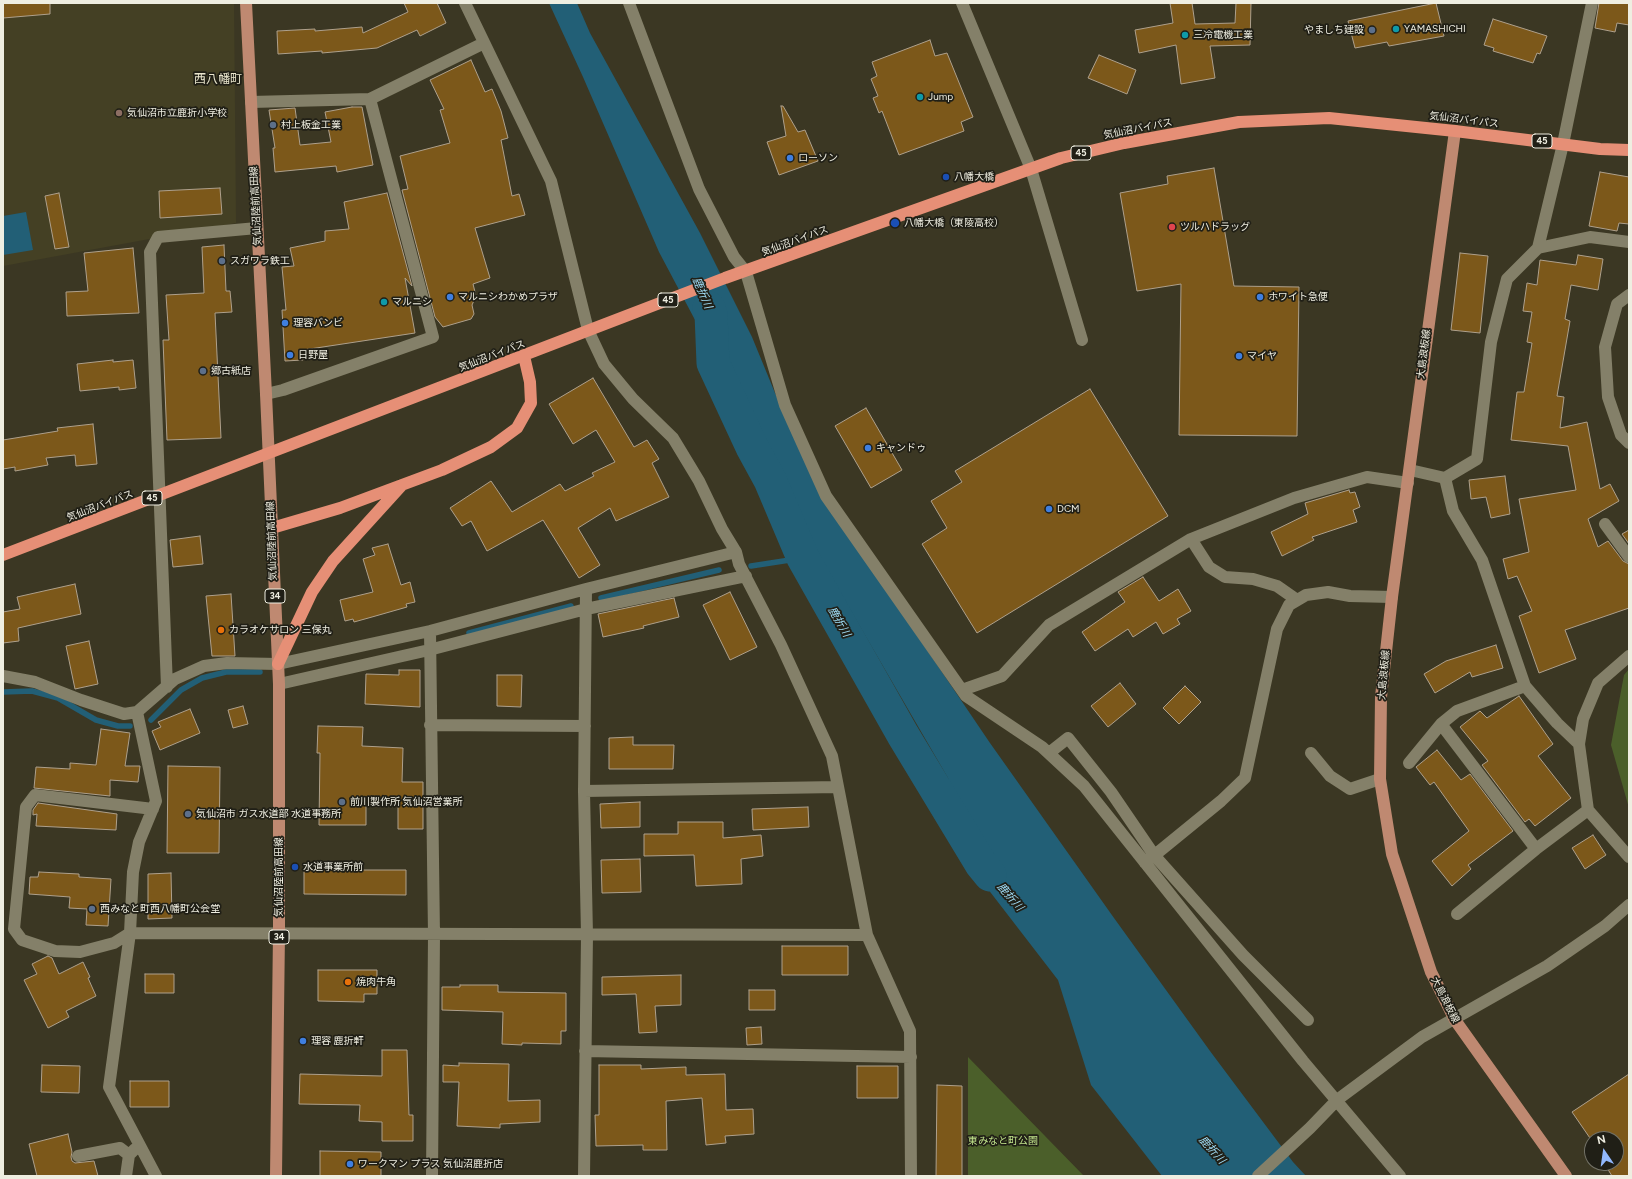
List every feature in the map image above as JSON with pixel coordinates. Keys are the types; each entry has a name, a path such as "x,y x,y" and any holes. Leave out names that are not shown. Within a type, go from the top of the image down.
{"highway":[{"name":"気仙沼バイパス","path":"3,555 725,278 746,272 1061,158 1124,143 1239,122 1329,118 1455,131 1600,149 1629,150"},
{"path":"272,528 340,508 442,470 491,447 517,428 531,403 530,382 524,356"},
{"path":"278,664 312,592 333,561 404,483"}],"main road":[{"name":"気仙沼陸前高田線","path":"246,3 279,684 279,932 276,1176"},
{"name":"大島浪板線","path":"1455,131 1437,254 1410,470 1392,597 1381,697 1380,779 1392,854 1431,972 1455,1020 1566,1176"}],"street":[{"path":"465,3 552,181 588,330 604,364 632,399 673,438 699,481 722,529 736,552 739,564 782,645 832,756 867,935 910,1031 910,1176"},
{"path":"629,3 699,189 734,256 746,272 784,405 826,496 966,696 1042,747 1084,786 1150,859 1242,955 1308,1020"},
{"path":"962,3 1031,169 1082,340"},
{"path":"1410,470 1444,478 1477,459 1491,342 1508,280 1538,248 1592,3"},
{"path":"251,102 370,99 484,43"},
{"path":"266,394 283,390 433,338 370,99"},
{"path":"167,687 150,252 158,237 257,228"},
{"path":"1538,248 1590,237 1629,242"},
{"path":"1629,295 1617,304 1605,347 1608,397 1621,435 1629,443"},
{"path":"962,690 1002,676 1049,625 1191,539 1294,498 1367,477 1408,483"},
{"path":"1444,478 1454,511 1482,560 1525,686 1557,723 1579,744"},
{"path":"1605,524 1629,557"},
{"path":"1191,539 1209,567 1225,577 1253,579 1278,586 1297,600"},
{"path":"3,676 35,682 81,700 124,714 137,712 175,679 204,666 227,663 278,664 430,631 586,589 736,552"},
{"path":"279,684 429,650 586,609 746,576"},
{"path":"584,1176 587,935 584,791 586,589"},
{"path":"1150,859 1221,801 1245,778 1277,629 1289,605 1306,595 1328,592 1350,596 1392,597"},
{"path":"430,631 429,650 434,935 432,1176"},
{"path":"1629,656 1598,683 1583,719 1579,744 1588,810 1629,857"},
{"path":"1409,764 1442,724 1457,711 1525,686"},
{"path":"137,712 156,801 140,842 133,872 130,933 110,1087 156,1176"},
{"path":"1442,724 1536,848"},
{"path":"430,725 585,726"},
{"path":"1049,753 1068,738 1112,792 1150,859 1303,1061 1400,1176"},
{"path":"1311,753 1330,776 1350,788 1380,779"},
{"path":"584,791 838,787"},
{"path":"153,809 34,795 26,807 14,929 22,940 55,951 80,952 114,943 130,933 279,932 434,935 867,935"},
{"path":"1457,914 1536,848 1588,810"},
{"path":"1258,1176 1310,1128 1337,1100 1422,1037 1455,1020 1547,966 1605,926 1629,905"},
{"path":"585,1051 911,1057"},
{"path":"126,1176 129,1155 140,1144"},
{"path":"78,1156 120,1148 129,1155"}],"shaded area":[{"name":"気仙沼市立鹿折小学校","path":"3,3 234,3 236,223 3,266"}],"green space":[{"path":"1629,669 1629,808 1611,745 1624,675"},
{"name":"東みなと町公園","path":"968,1057 1084,1176 968,1176"}],"water":[{"path":"549,3 577,3 590,33 700,233 752,337 775,393 841,523 990,743 1114,918 1210,1051 1293,1162 1306,1176 1162,1176 1091,1085 1058,980 974,871 948,778 783,494 712,352 659,252"},
{"path":"26,212 33,250 3,255 3,216"}],"building":[{"path":"3,3 50,3 50,14 3,18"},
{"path":"404,3 437,3 446,23 420,36 417,30 377,48 322,53 322,51 278,54 277,31 315,29 315,31 362,27 363,33 408,12"},
{"path":"1170,3 1192,3 1195,24 1235,23 1236,3 1251,3 1250,45 1210,46 1215,78 1181,84 1176,45 1139,53 1135,30 1173,23"},
{"name":"YAMASHICHI","path":"1436,3 1444,36 1389,46 1387,42 1355,48 1348,21"},
{"path":"1599,3 1629,3 1629,25 1617,23 1615,32 1595,28"},
{"path":"1493,19 1547,36 1540,54 1537,53 1533,63 1493,51 1494,48 1484,45"},
{"name":"Jump","path":"930,40 935,56 947,53 973,117 961,122 964,131 899,155 882,111 879,113 873,98 878,96 871,79 877,76 872,62"},
{"path":"1099,55 1136,70 1127,94 1088,78"},
{"path":"471,60 485,92 492,89 501,111 508,138 501,140 512,196 519,194 525,215 475,228 490,278 473,284 476,296 472,305 474,314 471,319 443,327 435,317 402,190 408,189 400,156 450,143 440,110 444,109 430,80"},
{"path":"781,106 783,106 798,132 805,130 818,161 779,175 767,142 786,136"},
{"path":"352,107 362,107 373,165 337,172 336,166 275,172 273,148 275,148 269,110 295,108 300,145 331,142 325,112"},
{"name":"マイヤ","path":"1214,168 1234,286 1299,287 1297,436 1179,435 1181,284 1137,291 1120,193 1168,184 1167,176"},
{"path":"1600,172 1629,177 1629,224 1619,223 1617,231 1589,226"},
{"path":"220,188 222,214 160,218 159,191"},
{"path":"59,193 69,247 55,249 45,196"},
{"path":"387,193 412,286 405,278 415,333 303,350 303,360 285,361 282,310 286,310 282,267 294,266 290,248 325,241 325,231 349,229 344,202"},
{"path":"224,245 226,291 230,291 232,312 215,313 221,438 167,440 163,340 169,340 166,295 204,293 202,247"},
{"path":"133,248 139,313 67,316 66,292 88,291 84,253"},
{"path":"1460,253 1488,256 1480,333 1451,330"},
{"path":"1578,255 1603,259 1598,290 1571,285 1565,319 1570,321 1557,396 1564,397 1560,428 1587,422 1600,489 1610,484 1619,501 1588,519 1598,547 1608,541 1623,561 1629,564 1629,608 1565,630 1576,659 1539,673 1519,616 1532,611 1517,576 1508,579 1503,559 1529,552 1519,499 1576,490 1568,446 1511,440 1517,392 1524,392 1532,343 1527,342 1532,312 1523,311 1527,283 1537,285 1540,260 1576,265"},
{"path":"113,360 113,362 133,360 136,388 119,390 119,387 80,391 77,364"},
{"path":"593,378 634,447 647,440 659,459 652,463 669,497 616,521 610,508 578,528 600,565 579,578 543,520 487,551 471,521 462,526 450,508 491,481 512,512 560,484 565,491 594,476 592,473 615,462 596,430 573,444 549,404"},
{"name":"DCM","path":"1090,389 1168,516 977,633 922,544 947,528 931,501 962,482 955,471"},
{"name":"キャンドゥ","path":"866,408 902,470 871,488 835,426"},
{"path":"93,424 97,464 76,466 75,455 46,458 48,465 15,471 15,467 3,469 3,440 58,431 57,428"},
{"path":"1505,476 1510,514 1491,518 1486,497 1471,499 1469,480"},
{"path":"1349,490 1350,493 1355,492 1360,507 1353,510 1357,522 1312,537 1314,540 1282,556 1271,532 1308,514 1305,503"},
{"path":"1629,530 1629,544 1622,534"},
{"path":"200,536 203,564 173,567 170,540"},
{"path":"388,544 401,585 410,582 415,602 406,604 407,607 354,622 353,619 345,621 340,600 373,592 363,559 375,555 372,548"},
{"path":"1143,577 1159,601 1178,589 1191,611 1177,619 1180,624 1163,634 1156,622 1133,637 1128,629 1095,651 1082,632 1125,602 1118,592"},
{"path":"75,584 81,614 18,628 19,641 3,643 3,612 20,609 17,597"},
{"path":"730,592 757,647 730,660 703,605"},
{"path":"231,594 235,656 212,656 206,596"},
{"path":"674,598 679,617 643,626 644,628 603,637 598,614"},
{"path":"89,641 98,684 75,689 66,646"},
{"path":"1496,645 1503,668 1472,677 1470,672 1435,693 1424,674 1446,661"},
{"path":"399,670 420,670 420,707 365,704 366,674 399,675"},
{"path":"497,675 522,675 521,707 497,706"},
{"path":"1120,683 1136,704 1108,727 1091,706"},
{"path":"1185,686 1201,702 1179,724 1163,708"},
{"path":"1519,696 1553,744 1538,756 1571,798 1535,826 1529,819 1525,822 1482,765 1488,761 1460,727 1480,711 1487,718"},
{"path":"243,706 248,724 233,728 228,710"},
{"path":"190,709 200,733 160,750 152,731 161,727 158,722"},
{"path":"318,726 363,727 362,746 403,748 402,782 423,782 423,829 398,829 398,798 366,798 366,825 319,825 320,753 317,753"},
{"path":"101,729 130,733 125,766 140,766 138,782 110,780 110,796 34,788 36,767 70,769 70,763 96,765"},
{"path":"633,737 633,745 674,745 673,769 609,769 609,738"},
{"path":"1437,750 1461,780 1470,774 1513,831 1468,865 1471,869 1452,886 1432,861 1469,831 1434,782 1430,785 1416,767"},
{"path":"168,766 220,767 219,853 167,853"},
{"path":"640,802 640,827 601,828 600,804"},
{"path":"38,803 117,814 116,830 36,826 37,814 33,815 33,810"},
{"path":"808,807 809,827 753,830 752,809"},
{"path":"678,822 723,822 723,838 761,835 763,856 741,859 742,884 696,886 694,855 644,856 644,834 678,834"},
{"path":"1593,835 1606,855 1585,869 1572,848"},
{"path":"640,859 641,892 602,893 601,860"},
{"path":"304,870 406,870 406,895 304,894"},
{"path":"39,872 79,874 79,877 111,879 108,926 86,925 87,909 69,908 70,897 29,894 30,877 38,877"},
{"path":"171,873 172,918 148,919 148,874"},
{"path":"782,946 848,946 848,975 782,975"},
{"path":"48,956 52,958 59,974 83,962 96,996 66,1011 69,1017 48,1028 24,980 37,974 32,964"},
{"name":"焼肉牛角","path":"318,970 377,970 377,994 364,994 364,1002 318,1001"},
{"path":"145,974 174,974 174,993 145,993"},
{"path":"681,975 681,1005 655,1006 657,1032 639,1033 636,994 602,995 602,977"},
{"path":"460,985 498,985 498,992 566,993 566,1031 561,1031 561,1044 502,1044 503,1012 442,1010 442,987 460,987"},
{"path":"749,990 775,990 775,1010 749,1010"},
{"path":"761,1027 762,1044 747,1045 746,1028"},
{"path":"382,1050 407,1050 409,1115 413,1115 413,1141 382,1141 382,1122 359,1121 360,1105 299,1104 300,1074 382,1076"},
{"path":"459,1063 509,1064 508,1101 540,1100 540,1122 500,1124 500,1128 457,1126 459,1082 443,1082 443,1065 459,1066"},
{"path":"42,1065 80,1066 79,1093 41,1092"},
{"path":"599,1065 641,1065 641,1069 686,1067 686,1075 725,1074 726,1110 753,1109 754,1134 725,1136 726,1143 706,1145 702,1098 666,1101 667,1150 643,1150 643,1145 596,1146 595,1115 599,1115"},
{"path":"857,1066 898,1066 898,1098 857,1098"},
{"path":"1629,1074 1629,1176 1612,1176 1609,1171 1624,1171 1624,1131 1585,1131 1572,1112"},
{"path":"130,1081 169,1081 169,1107 130,1107"},
{"path":"937,1085 962,1086 962,1176 936,1176"},
{"path":"68,1134 72,1152 72,1161 75,1163 94,1161 98,1176 37,1176 29,1144"},
{"name":"ワークマン プラス 気仙沼鹿折店","path":"320,1151 381,1152 381,1176 320,1176"}],"waterway":[{"name":"鹿折川","path":"709,308 711,314 713,363 752,447 770,480 803,558 903,735 981,864 990,875"},
{"path":"751,566 803,558"},
{"path":"601,598 719,570"},
{"path":"469,633 571,606"},
{"path":"151,720 181,690 202,678 226,672 260,672"},
{"path":"3,692 32,691 58,698 96,720 118,726 130,726"}],"place":[{"name":"YAMASHICHI","path":"1396,29"},
{"name":"やましち建設","path":"1372,30"},
{"name":"三冷電機工業","path":"1185,35"},
{"name":"Jump","path":"920,97"},
{"name":"気仙沼市立鹿折小学校","path":"119,113"},
{"name":"村上板金工業","path":"273,125"},
{"name":"ローソン","path":"790,158"},
{"name":"八幡大橋","path":"946,177"},
{"name":"八幡大橋（東陵高校）","path":"895,223"},
{"name":"ツルハドラッグ","path":"1172,227"},
{"name":"スガワラ鉄工","path":"222,261"},
{"name":"マルニシわかめプラザ","path":"450,297"},
{"name":"ホワイト急便","path":"1260,297"},
{"name":"マルニシ","path":"384,302"},
{"name":"理容バンビ","path":"285,323"},
{"name":"日野屋","path":"290,355"},
{"name":"マイヤ","path":"1239,356"},
{"name":"郷古紙店","path":"203,371"},
{"name":"キャンドゥ","path":"868,448"},
{"name":"DCM","path":"1049,509"},
{"name":"カラオケサロン 三保丸","path":"221,630"},
{"name":"前川製作所 気仙沼営業所","path":"342,802"},
{"name":"気仙沼市 ガス水道部 水道事務所","path":"188,814"},
{"name":"水道事業所前","path":"295,867"},
{"name":"西みなと町西八幡町公会堂","path":"92,909"},
{"name":"焼肉牛角","path":"348,982"},
{"name":"理容 鹿折軒","path":"303,1041"},
{"name":"ワークマン プラス 気仙沼鹿折店","path":"350,1164"}],"district":[{"name":"西八幡町","path":"218,79"}]}
